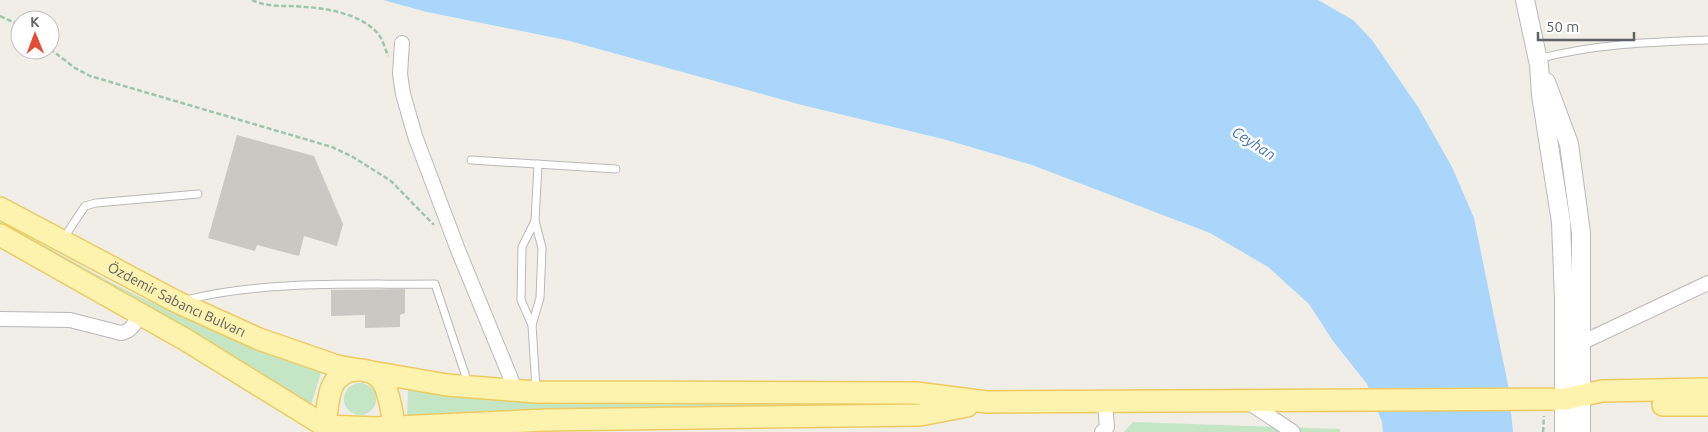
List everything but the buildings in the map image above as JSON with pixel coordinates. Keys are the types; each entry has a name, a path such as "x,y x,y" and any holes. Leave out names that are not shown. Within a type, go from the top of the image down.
{"main road":[{"name":"Özdemir Sabancı Bulvarı","path":"0,208 177,302 260,339 318,360 412,380 470,388 526,392 916,393 987,402"},
{"path":"0,235 241,372 328,429 395,430 471,422 920,415 987,402 1105,403 1564,398 1616,404 1708,405"},
{"path":"328,429 332,386 345,373 363,370 380,378 388,396 395,430"},
{"path":"1564,398 1616,390 1708,390"},
{"path":"442,432 471,422"}],"street":[{"path":"1526,0 1538,62 1541,95 1560,222 1564,300 1564,432"},
{"path":"402,43 400,74 403,94 416,136 458,250 526,392"},
{"path":"1538,62 1569,144 1580,233 1581,343 1564,398 1581,432"},
{"path":"1581,343 1708,282"},
{"path":"0,319 70,320 126,333 140,314"},
{"path":"1245,400 1293,432"},
{"path":"1102,432 1107,427 1105,403"}],"lane":[{"path":"1538,62 1603,46 1708,40"},
{"path":"471,160 616,169"},
{"path":"526,392 532,325 540,298 542,248 535,220 538,164"},
{"path":"62,242 86,206 96,203 198,194"},
{"path":"532,325 521,300 522,247 535,220"},
{"path":"177,302 219,292 290,286 435,284 470,388"}],"path":[{"path":"252,0 275,6 329,10 369,25 381,38 392,64 400,74"},
{"path":"60,57 90,76 332,147 391,181 438,230"}],"green space":[{"path":"0,220 136,295 214,330 321,373 311,405 244,363 0,226"},
{"path":"360,383 372,387 376,399 372,411 360,415 348,411 344,399 348,387"},
{"path":"408,390 550,403 928,399 929,405 407,418"},
{"path":"1133,422 1340,429 1340,432 1124,432"}],"water":[{"name":"Ceyhan","path":"383,0 1318,0 1353,20 1372,40 1418,107 1452,167 1474,218 1509,390 1513,432 1383,432 1382,422 1367,384 1333,341 1309,304 1268,267 1210,233 1032,165 947,140 802,105 566,40 427,12"}]}
